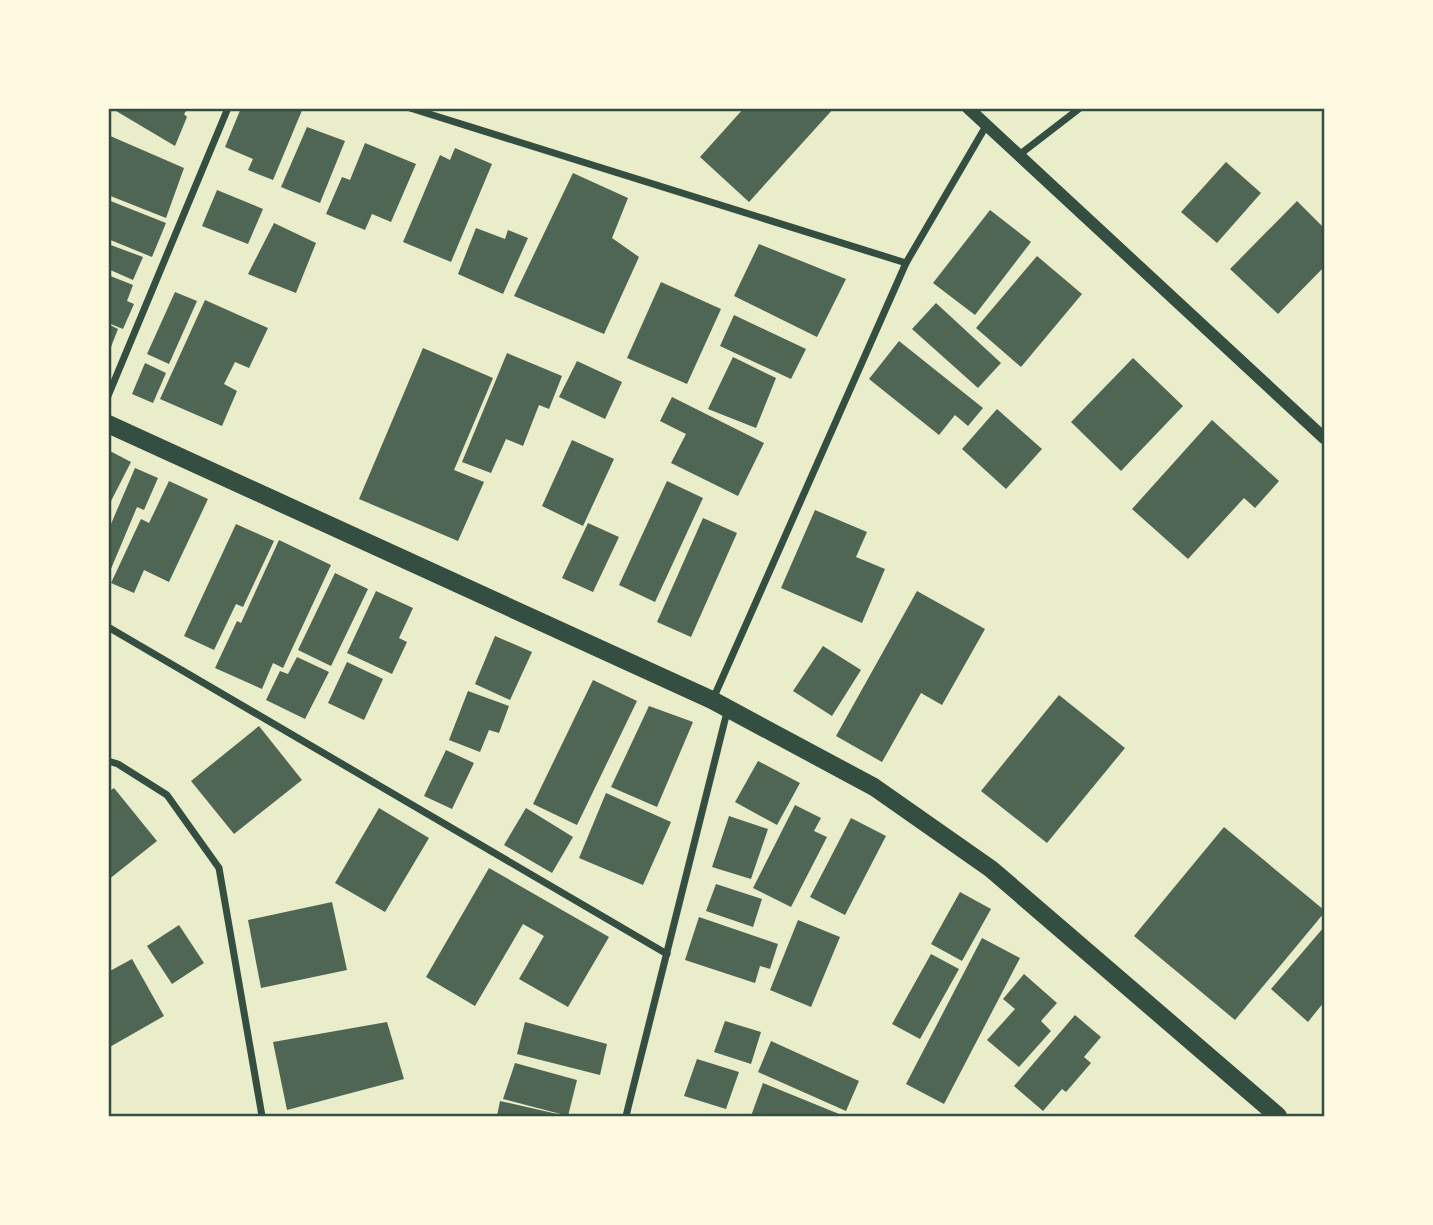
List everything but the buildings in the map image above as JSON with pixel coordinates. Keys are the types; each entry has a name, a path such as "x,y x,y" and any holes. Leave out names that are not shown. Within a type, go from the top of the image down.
{"main road":[{"path":"108,424 720,704 874,787 991,869 1278,1116"}],"street":[{"path":"108,396 228,108"},
{"path":"410,108 906,263"},
{"path":"968,108 1325,438"},
{"path":"1019,155 1080,108"},
{"path":"626,1116 667,954 720,704 906,263 986,125"},
{"path":"108,627 667,954"},
{"path":"108,761 118,764 167,795 219,869 262,1116"}]}
